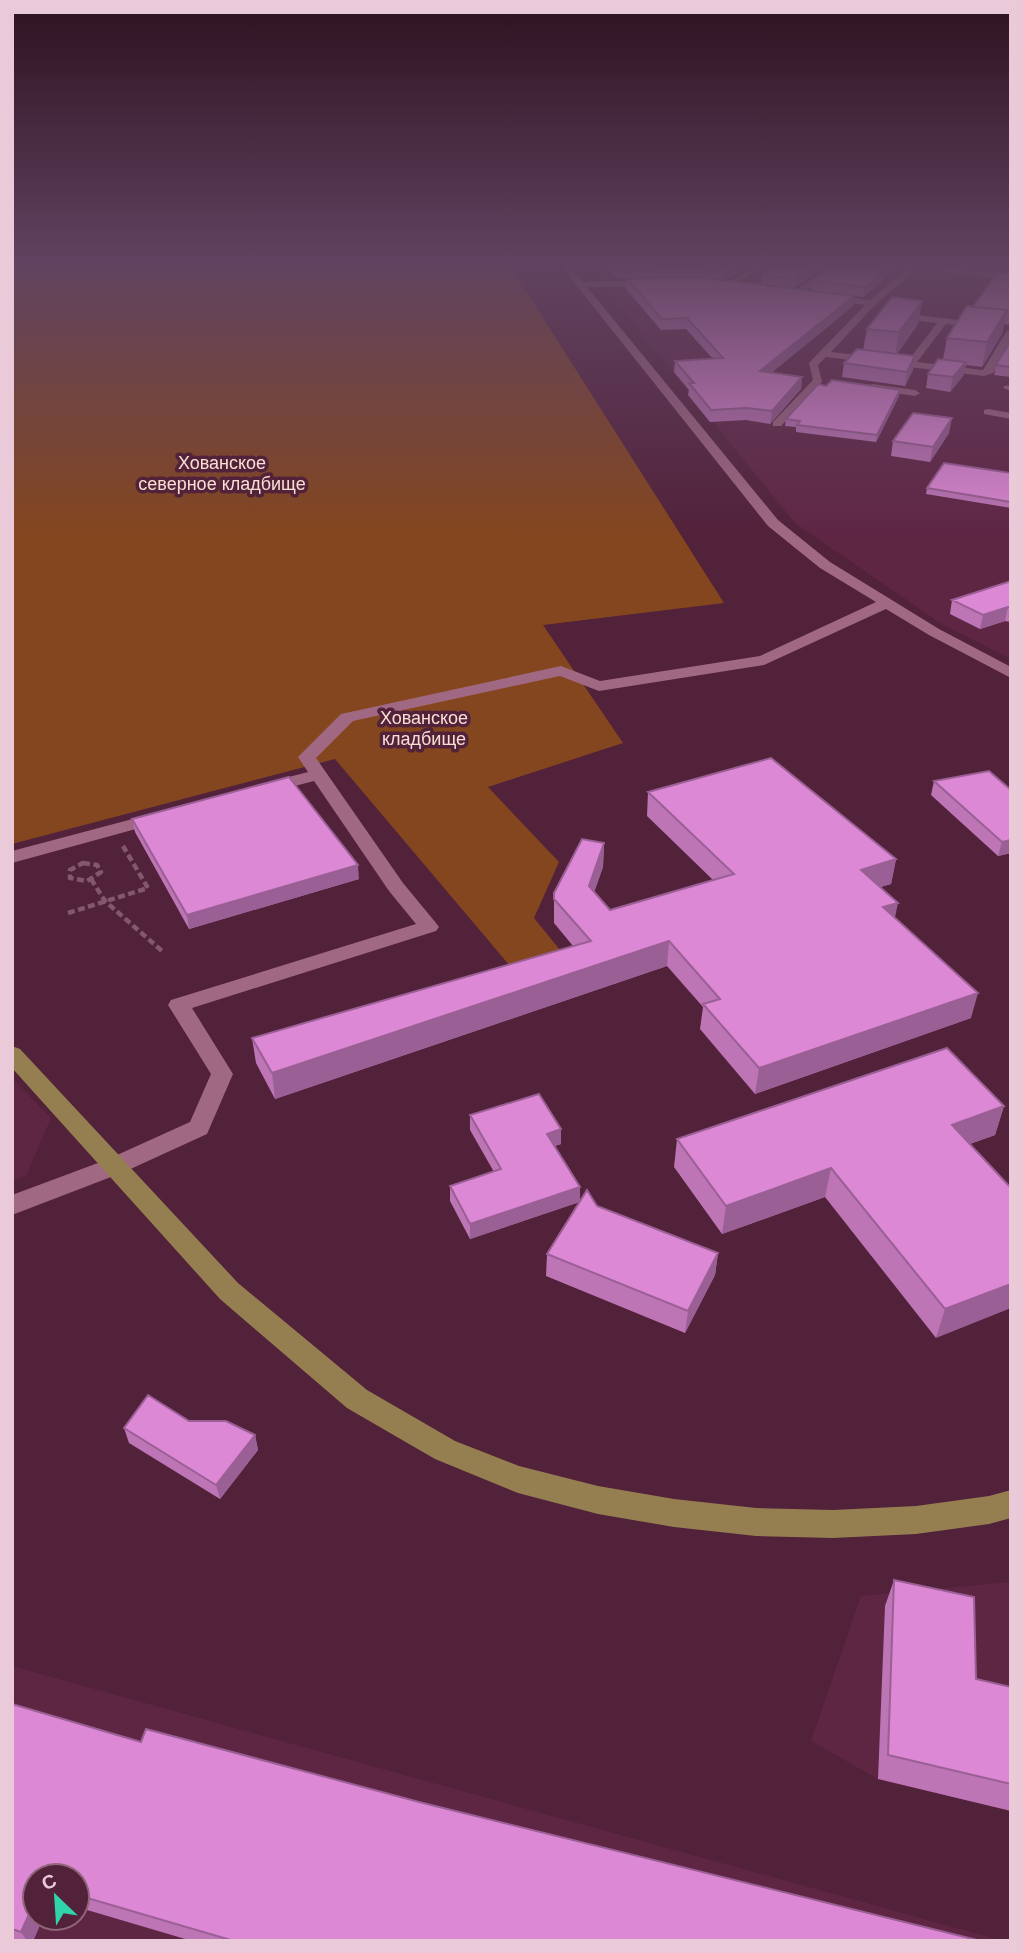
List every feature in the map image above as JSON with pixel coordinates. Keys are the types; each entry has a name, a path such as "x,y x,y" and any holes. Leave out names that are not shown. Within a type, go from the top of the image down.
{"main road":[{"path":"12,1054 229,1291 357,1399 445,1450 517,1479 611,1502 674,1513 755,1522 833,1524 916,1520 989,1510 1011,1504"}],"street":[{"path":"639,357 773,523 825,565 934,632 1011,673"},
{"path":"818,380 813,365 820,357"},
{"path":"848,357 984,373 989,371 997,357"},
{"path":"910,365 916,357"},
{"path":"818,380 830,381"},
{"path":"777,424 818,380"},
{"path":"854,385 915,393"},
{"path":"988,412 1011,416"},
{"path":"12,1205 115,1166 198,1128 222,1074 179,1005 429,927 396,887 307,757 347,718 561,671 599,686 764,660 887,603"},
{"path":"242,795 319,774"},
{"path":"12,856 178,812"}],"path":[{"path":"68,913 148,888 114,830"},
{"path":"90,863 101,868 100,874 92,879 75,881 68,874 75,866 90,863"},
{"path":"92,879 105,901 162,951"}],"shaded area":[{"path":"661,357 1011,357 1011,659 940,623 795,523"},
{"path":"12,1078 51,1118 26,1176 12,1181"},
{"path":"1011,1582 1011,1811 878,1779 811,1741 861,1596"},
{"path":"12,1666 1003,1941 12,1941"}],"green space":[{"name":"Хованское северное кладбище","path":"12,357 568,357 724,603 543,625 623,743 488,787 559,862 534,918 565,956 516,973 335,759 12,844"}],"building":[{"path":"777,357 760,371 802,377 772,411 747,408 711,410 689,383 694,383 675,361"},
{"path":"849,357 914,357 907,372 844,363"},
{"path":"1001,357 1011,357 1011,367 996,365"},
{"path":"938,359 966,362 953,377 928,374"},
{"path":"832,380 900,390 877,435 797,425 800,421 786,419 818,384 826,386"},
{"path":"913,413 952,418 933,447 893,441"},
{"path":"944,463 1011,473 1011,502 927,488"},
{"path":"1011,581 1011,607 983,615 952,600"},
{"path":"771,758 896,859 861,870 898,903 883,907 978,993 759,1068 703,1004 720,999 669,941 272,1073 252,1038 591,941 554,899 554,893 582,839 604,843 589,886 610,910 734,874 648,792"},
{"path":"989,771 1011,790 1011,840 1002,842 934,781"},
{"path":"289,777 358,865 187,915 132,819"},
{"path":"947,1048 1004,1106 952,1125 1011,1188 1011,1284 945,1309 831,1168 726,1206 677,1139"},
{"path":"539,1094 561,1129 547,1134 580,1187 470,1224 450,1186 501,1169 470,1115"},
{"path":"587,1190 597,1206 718,1253 688,1311 547,1254"},
{"path":"148,1395 189,1421 226,1421 255,1435 216,1485 124,1428"},
{"path":"894,1580 974,1597 976,1679 1011,1687 1011,1784 888,1755"},
{"path":"12,1704 141,1742 146,1729 423,1803 981,1941 234,1941 91,1899 91,1862 21,1862 21,1932 12,1929"}],"park label":[{"name":"Хованское кладбище","path":"424,728"}]}
